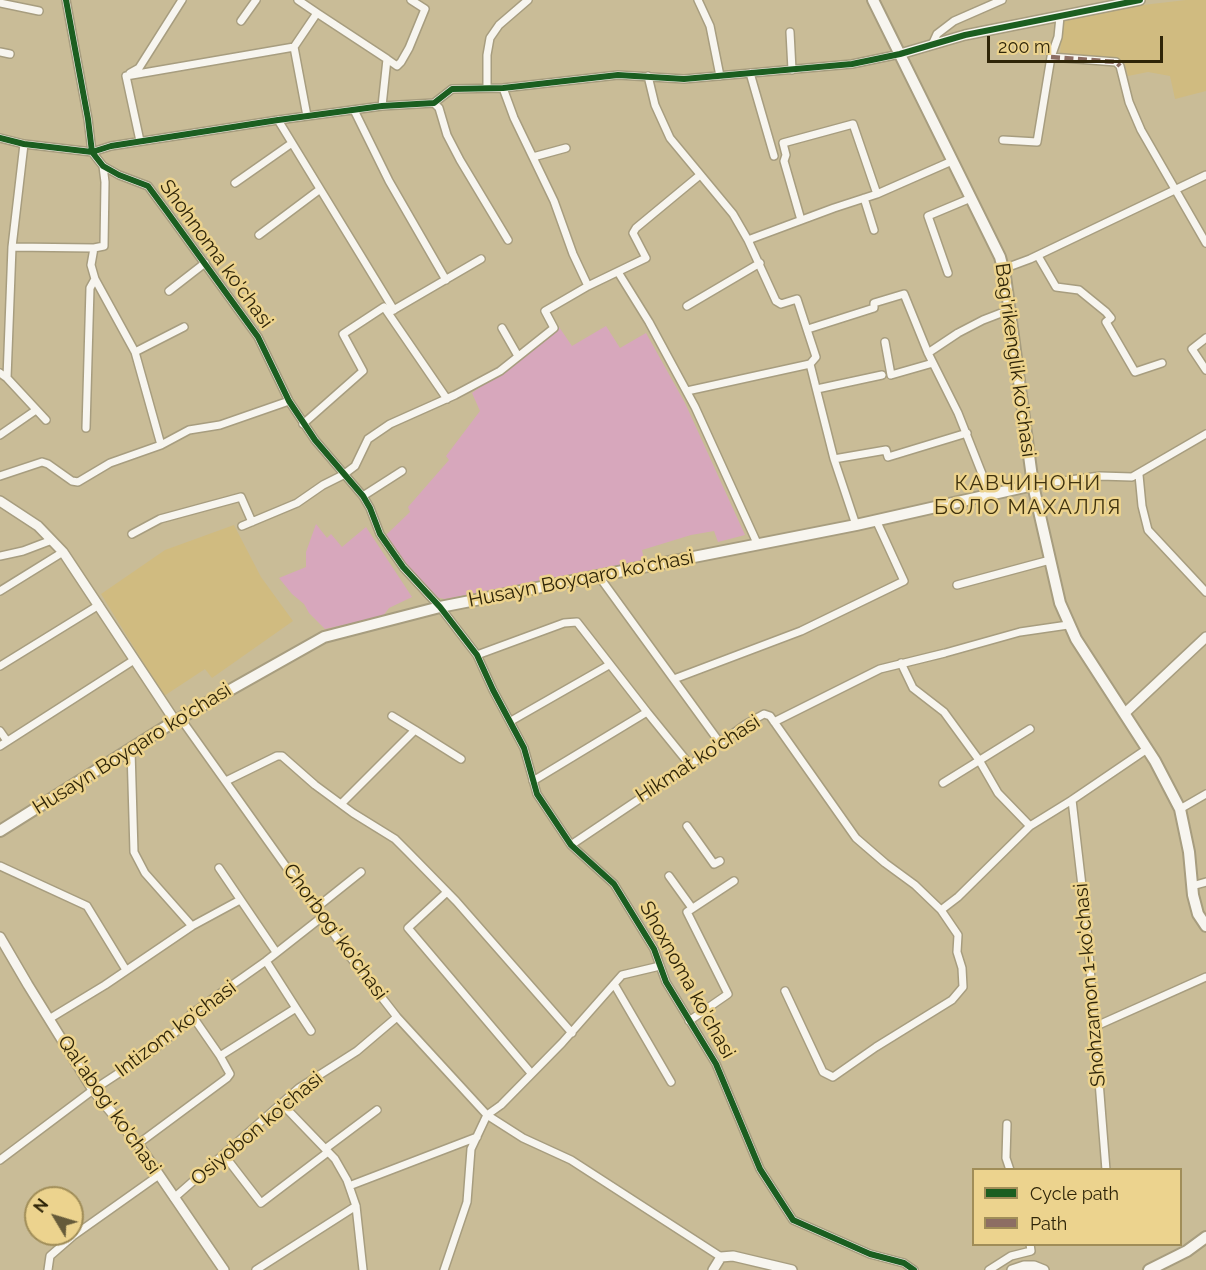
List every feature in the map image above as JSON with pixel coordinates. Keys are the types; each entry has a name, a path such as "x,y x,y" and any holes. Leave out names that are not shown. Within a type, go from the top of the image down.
{"main road":[{"name":"Bag'rikenglik ko'chasi","path":"873,0 997,247 1003,268 1033,485 1060,603 1068,625 1164,776 1180,809 1189,852 1196,906 1206,926"},
{"name":"Husayn Boyqaro ko'chasi","path":"0,831 178,720 324,637 440,607 856,525 1033,485"},
{"path":"1149,1270 1187,1251 1206,1237"}],"street":[{"path":"66,0 92,152"},
{"path":"126,76 139,68 182,0"},
{"path":"241,21 256,0"},
{"path":"298,0 397,66 409,48 425,9 411,0"},
{"path":"487,88 487,55 490,38 499,25 528,0"},
{"path":"932,45 937,34 954,21 1002,0"},
{"path":"0,138 24,144 92,152 105,147 278,120 382,106 434,103 452,89 503,88 618,75 684,79 852,64 900,54 965,35 1060,17 1114,2 1140,0"},
{"path":"702,1 710,26 720,76"},
{"path":"0,3 39,11"},
{"path":"307,116 294,47 317,13"},
{"path":"1003,140 1037,142 1051,57 1059,37 1060,17"},
{"path":"790,32 792,70"},
{"path":"126,76 294,47"},
{"path":"0,52 10,54"},
{"path":"1051,57 1116,62 1120,66 1129,102 1141,130 1206,243"},
{"path":"382,106 387,59"},
{"path":"750,73 774,156"},
{"path":"126,76 140,141"},
{"path":"648,76 655,105 670,138 733,214 760,263 776,301 781,304 797,299 816,357 810,364 687,392"},
{"path":"503,88 514,118 554,201 573,254 588,286"},
{"path":"434,103 439,108 447,135 460,160 507,240"},
{"path":"354,110 389,181 446,280"},
{"path":"278,120 391,312 447,399"},
{"path":"801,220 784,161 786,155 783,143 853,124 877,195"},
{"path":"235,183 292,143"},
{"path":"24,144 12,247 3,376 46,420"},
{"path":"533,157 566,148"},
{"name":"Shohnoma ko'chasi","path":"92,152 103,166 148,186 258,337 288,401 303,424 343,475 363,496 380,534 402,567 440,607 477,655 524,748 537,794 561,830"},
{"path":"748,240 877,195 952,160"},
{"path":"12,247 94,248 104,246 103,166"},
{"path":"242,526 297,503 323,485 343,475 355,466 368,439 390,424 447,399 500,370 554,328 545,311 588,286 646,258 633,233 636,228 700,175"},
{"path":"1003,268 1038,255 1206,175"},
{"path":"259,235 319,190"},
{"path":"864,198 874,230"},
{"path":"948,273 928,216 971,198"},
{"path":"94,248 91,265 95,279 135,352 161,445"},
{"path":"1038,255 1056,287 1078,290 1111,318 1106,322 1135,372 1162,363"},
{"path":"391,312 481,259"},
{"path":"169,291 205,263"},
{"path":"687,306 760,263"},
{"path":"618,272 649,322 687,392 757,543"},
{"path":"86,428 90,288 95,279"},
{"path":"808,329 874,308 874,303 904,294 928,353 967,433 990,494"},
{"path":"303,424 363,371 343,334 384,307 391,312"},
{"path":"928,353 958,333 1009,310"},
{"path":"135,352 184,327"},
{"path":"502,328 518,356"},
{"path":"1206,338 1192,349 1206,370"},
{"path":"885,342 891,375 933,363"},
{"path":"810,364 834,459 856,525"},
{"path":"817,389 882,375"},
{"path":"0,476 42,462 72,481 78,482 110,463 161,445 189,430 220,425 288,401"},
{"path":"0,435 36,410"},
{"path":"834,459 886,450 888,457 967,433"},
{"path":"1033,485 1100,476 1132,477 1139,475 1206,434"},
{"path":"363,496 402,471"},
{"path":"1139,475 1142,506 1148,530 1206,592"},
{"path":"132,534 160,519 241,497 252,522"},
{"path":"0,501 38,526 63,552 134,660 178,720"},
{"path":"674,679 801,631 904,581 876,520"},
{"path":"0,556 23,551 52,540"},
{"path":"0,591 63,552"},
{"path":"957,585 1050,560"},
{"path":"598,575 720,743"},
{"path":"0,666 99,605"},
{"path":"477,655 564,622 577,622 690,765"},
{"name":"Hikmat ko'chasi","path":"571,844 764,714 770,716 774,722 880,669 1020,632 1068,625"},
{"path":"1125,713 1206,637"},
{"path":"0,746 134,660"},
{"path":"902,663 913,688 939,706 979,760 998,793 1030,826"},
{"path":"512,721 609,665"},
{"path":"533,781 647,712"},
{"path":"392,716 461,759"},
{"name":"Сhorbog' ko'chasi","path":"178,720 226,781 351,958 397,1017 487,1115 523,1138 572,1160 721,1257"},
{"path":"774,722 856,838 915,885 940,910 958,935 957,952 962,968 963,987 952,1000 876,1047 833,1077 823,1072 785,991"},
{"path":"943,783 1030,729"},
{"path":"342,803 415,730"},
{"path":"0,731 7,741"},
{"path":"940,910 958,897 1030,826 1147,749"},
{"path":"131,750 134,852 144,873 192,926"},
{"path":"226,781 277,756 282,756 315,785 353,813 395,839 447,892 572,1033"},
{"path":"1180,809 1206,794"},
{"name":"Shohzamon 1-ko'chasi","path":"1072,800 1087,929 1106,1168"},
{"path":"687,826 714,864 720,861"},
{"name":"Shoxnoma ko'chasi","path":"561,830 571,844 614,884 654,949 666,982 716,1064 760,1168 793,1220 870,1254 904,1263 914,1270"},
{"path":"0,866 87,906 126,970"},
{"path":"219,868 276,952"},
{"path":"316,908 361,872"},
{"path":"669,876 692,908"},
{"path":"689,1021 728,994 687,912 734,880"},
{"path":"1192,886 1206,882"},
{"path":"447,892 408,928 531,1073"},
{"path":"49,1019 192,926 240,900"},
{"name":"Intizom ko'chasi","path":"0,1160 93,1090 148,1054 177,1030 191,1014 266,961 322,917"},
{"name":"Qal'abog' ko'chasi","path":"0,937 93,1090 138,1144 224,1270"},
{"path":"266,961 311,1031"},
{"path":"444,1270 467,1202 471,1149 487,1115 501,1106 572,1033 622,975 660,966"},
{"path":"1094,1027 1206,977"},
{"path":"614,984 671,1082"},
{"path":"219,1056 296,1008"},
{"path":"138,1144 230,1074 191,1014"},
{"name":"Osiyobon ko'chasi","path":"174,1198 299,1088 357,1051 397,1017"},
{"path":"282,1104 335,1159 350,1186 356,1206 363,1270"},
{"path":"224,1155 261,1203 377,1110"},
{"path":"1007,1125 1006,1158 1009,1168"},
{"path":"350,1186 477,1137"},
{"path":"48,1270 51,1256 73,1236 159,1175"},
{"path":"256,1270 356,1206"},
{"path":"989,1270 1011,1256 1031,1251 1030,1246"},
{"path":"713,1270 721,1257 733,1256 792,1270"},
{"path":"1012,1270 1034,1266 1044,1270"}],"shaded area":[{"path":"1186,0 1206,0 1206,91 1175,99 1170,76 1148,72 1128,76 1124,61 1060,55 1062,19 1108,9"},
{"path":"606,326 620,348 646,333 685,403 745,535 718,542 714,531 691,535 642,550 644,560 445,599 435,597 406,567 386,535 410,512 408,507 449,460 446,456 480,411 472,393 559,327 572,346"},
{"path":"316,524 327,538 331,534 342,547 366,527 412,597 389,608 383,616 325,629 279,578 306,567 306,552"},
{"path":"234,525 261,577 293,621 212,678 205,669 164,696 101,594 165,550"}],"marked path":[{"path":"1051,57 1116,62 1120,66"}],"cycle path":[{"path":"66,0 92,152 103,166 148,186 258,337 289,401 315,440 363,496 380,534 403,567 440,607 477,655 524,748 537,794 571,845 614,884 654,949 666,982 716,1064 760,1169 793,1220 870,1254 904,1263 914,1270"},
{"path":"0,138 24,144 92,152 111,146 278,120 382,106 434,103 452,89 503,88 618,75 684,79 852,64 900,54 965,35 1140,0"}],"district":[{"name":"КАВЧИНОНИ БОЛО МАХАЛЛЯ","path":"1028,496"}]}
